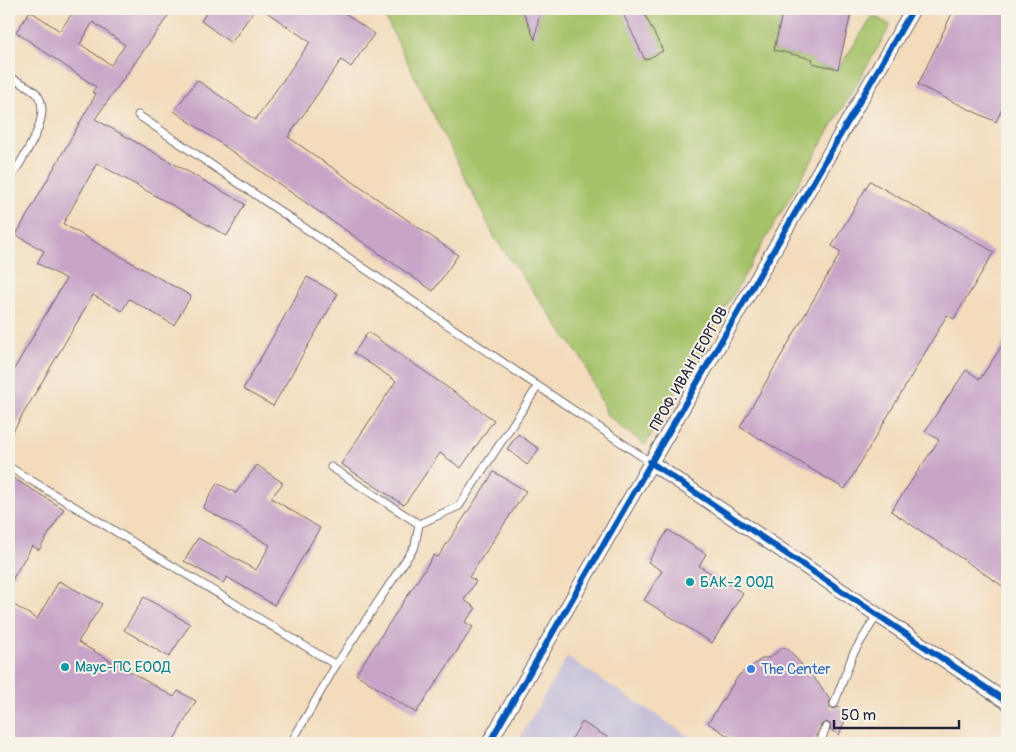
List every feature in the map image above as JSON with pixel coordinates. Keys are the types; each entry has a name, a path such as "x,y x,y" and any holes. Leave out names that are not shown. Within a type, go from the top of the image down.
{"street":[{"name":"ПРОФ. ИВАН ГЕОРГОВ","path":"489,743 913,9"},
{"path":"650,462 1007,702"}],"lane":[{"path":"9,77 36,93 43,107 40,126 9,182"},
{"path":"138,115 650,462"},
{"path":"419,524 459,506 538,386"},
{"path":"331,467 419,524"},
{"path":"9,468 336,665"},
{"path":"291,743 336,665 415,546 419,524"},
{"path":"834,704 853,654 877,615"},
{"path":"820,743 826,727"}],"shaded area":[{"path":"567,657 699,743 517,743"}],"green space":[{"path":"381,9 522,9 531,30 537,28 540,9 783,9 774,50 811,58 813,63 838,69 873,16 891,25 645,445 607,415 584,362 496,240"}],"building":[{"path":"75,9 173,9 95,119 245,204 227,236 97,163 63,224 191,296 174,325 129,299 122,311 93,295 9,438 9,378 66,279 37,263 44,251 16,235 96,94 92,92 96,87 16,32 30,11 60,31","holes":["93,22 125,45 111,65 80,44"]},
{"path":"209,9 255,9 231,43 201,21"},
{"path":"262,9 339,9 374,34 351,67 341,60 288,137 458,255 433,291 174,111 197,80 255,120 310,42"},
{"path":"522,9 540,9 535,40"},
{"path":"621,9 642,9 663,51 645,60"},
{"path":"783,9 852,9 838,69 812,63 813,59 774,50"},
{"path":"954,9 1007,9 1007,98 996,122 918,85"},
{"path":"870,181 994,252 954,319 947,315 845,489 740,427 841,252 832,246"},
{"path":"307,277 338,294 273,406 243,389"},
{"path":"368,332 494,420 461,468 440,453 404,505 341,464 396,381 354,353"},
{"path":"1007,338 1007,589 891,511 939,440 925,431 966,370 980,379"},
{"path":"518,434 539,449 527,465 507,449"},
{"path":"257,465 283,483 271,498 320,528 274,605 227,577 223,583 184,561 198,538 256,570 270,545 203,508 217,483 236,493"},
{"path":"494,472 526,491 469,577 476,581 464,600 476,608 465,622 473,627 416,713 356,674 434,555 438,557"},
{"path":"13,478 64,509 39,550 32,546 9,585 9,486"},
{"name":"БАК-2 ООД","path":"668,530 706,554 699,566 743,593 712,643 644,600 662,571 648,562"},
{"name":"Маус-ПС ЕООД","path":"59,581 102,604 78,642 174,697 178,691 196,701 172,743 9,743 9,602 37,619"},
{"path":"144,597 190,624 169,657 124,630"},
{"path":"782,648 787,648 819,684 830,700 830,708 838,707 848,713 839,735 831,730 830,724 826,722 821,725 813,743 739,743 708,723 739,675 763,658 769,658"},
{"path":"582,722 617,743 569,743"}],"cycle path":[{"path":"489,743 913,9"},
{"path":"650,462 1007,702"}],"place":[{"name":"БАК-2 ООД","path":"690,582"},
{"name":"Маус-ПС ЕООД","path":"65,667"},
{"name":"The Center","path":"751,669"}]}
